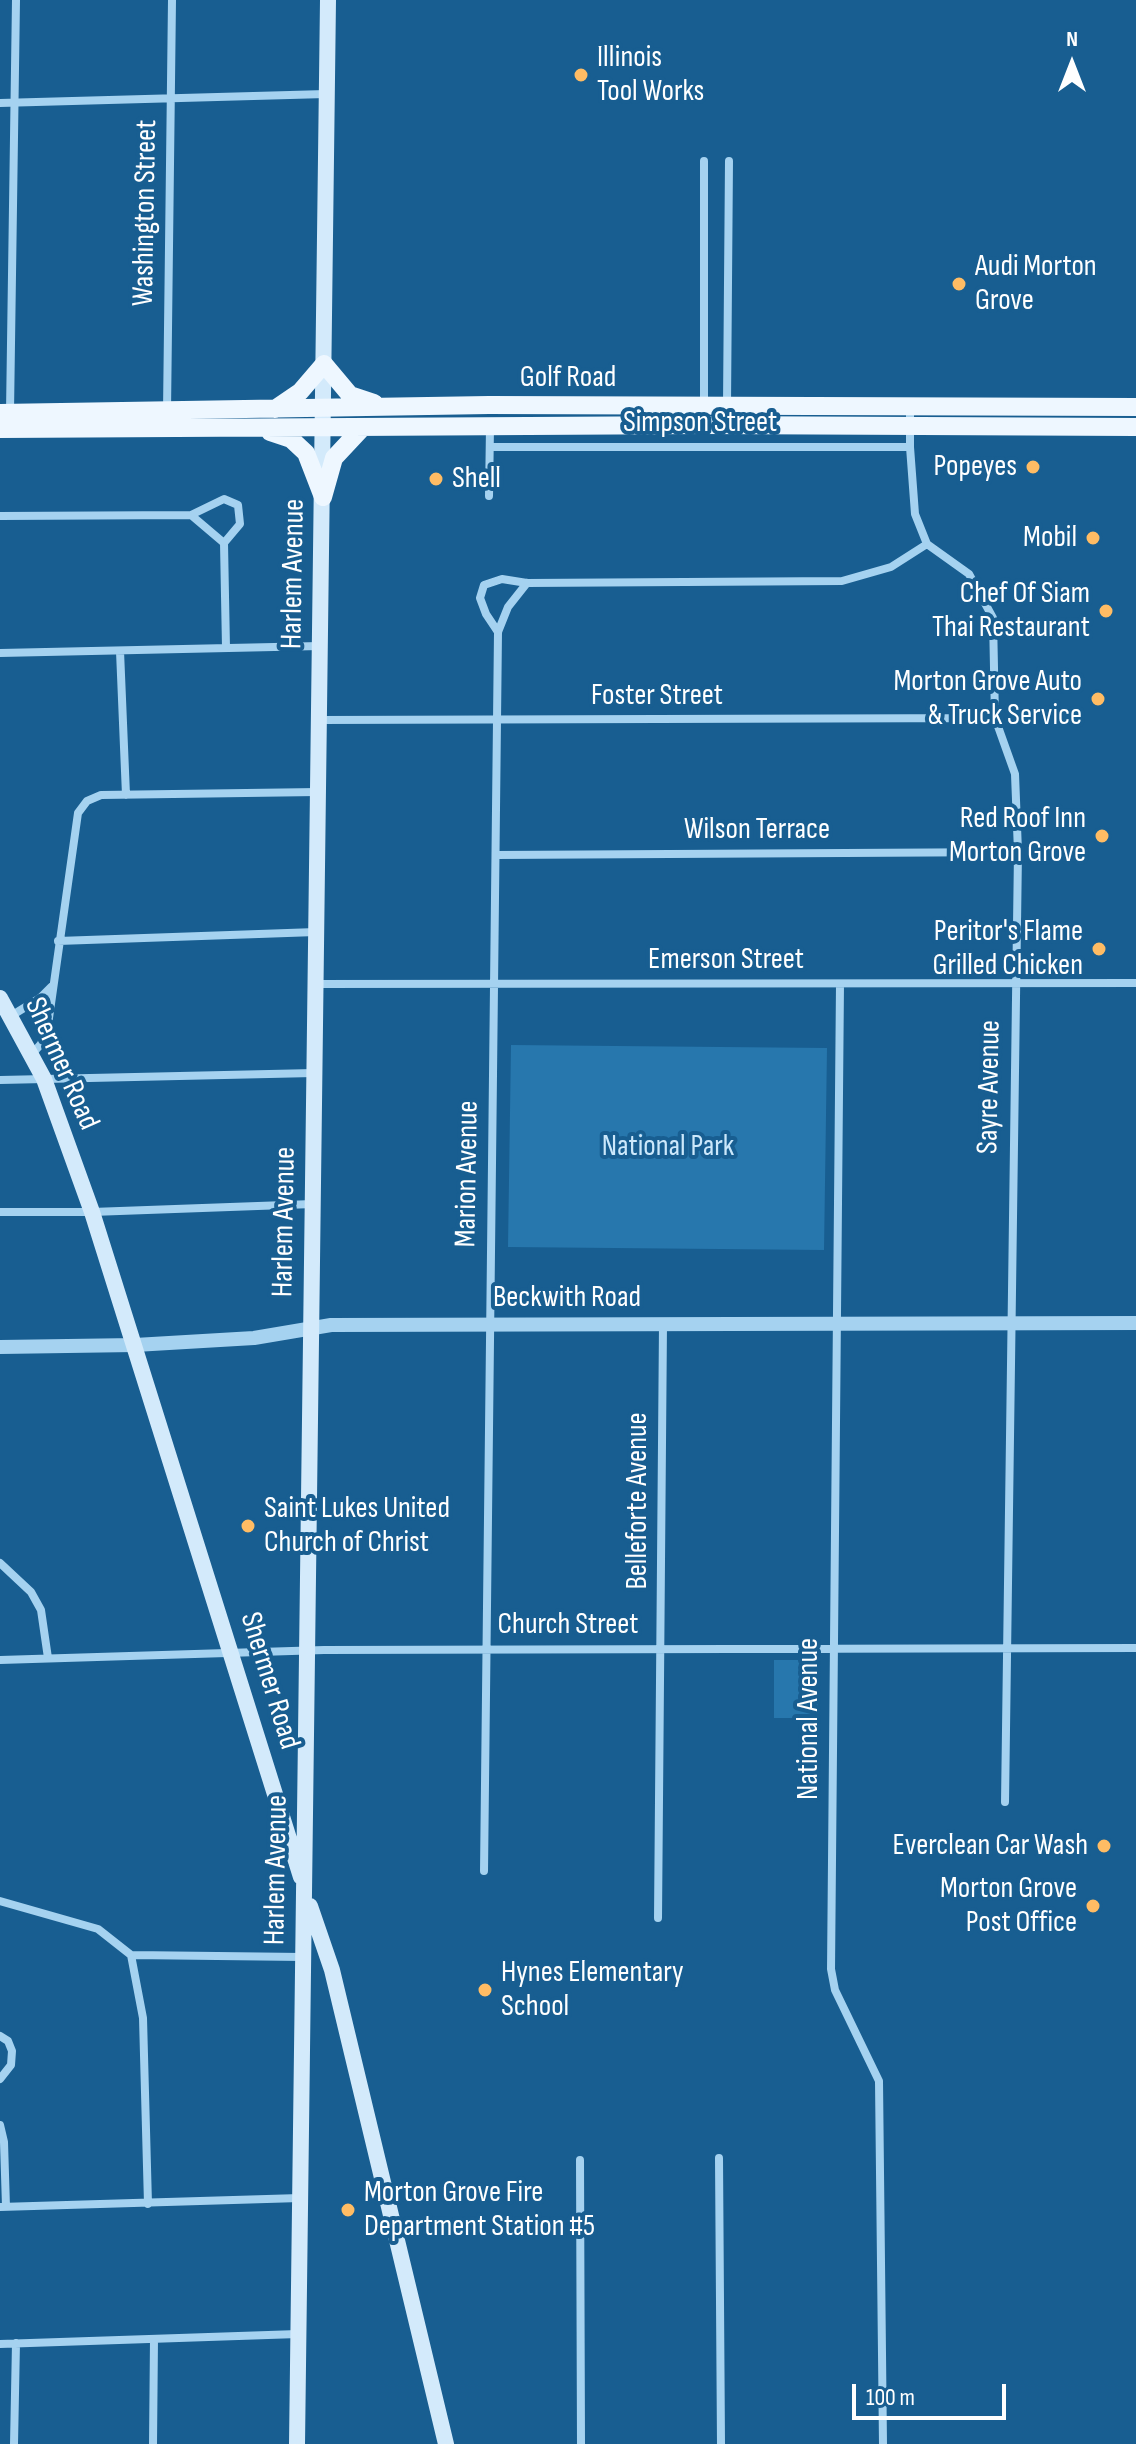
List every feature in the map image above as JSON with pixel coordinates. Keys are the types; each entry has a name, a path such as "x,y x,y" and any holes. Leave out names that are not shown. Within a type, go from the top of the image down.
{"main road":[{"name":"Harlem Avenue","path":"297,2444 328,0"},
{"path":"275,409 300,392 324,364 350,395 390,408"},
{"name":"Golf Road","path":"910,416 1136,407"},
{"name":"Golf Road","path":"167,419 256,427 390,408 910,416 1136,427"},
{"name":"Golf Road","path":"5,421 167,419 275,409 363,427 490,427 704,415"},
{"path":"256,427 291,439 306,453 323,497"},
{"path":"323,497 334,458 363,427"},
{"name":"Shermer Road","path":"0,998 44,1079 92,1212 332,1970 446,2444"}],"street":[{"path":"5,421 16,103 16,0"},
{"name":"Washington Street","path":"167,419 172,0"},
{"path":"0,103 327,94"},
{"path":"704,161 704,415"},
{"path":"727,415 729,161"},
{"path":"498,632 480,598 484,585 502,579 527,583 842,581 891,567 927,544 915,514 910,416"},
{"path":"489,496 490,427"},
{"name":"Simpson Street","path":"490,447 910,447"},
{"path":"0,516 191,515 224,499 238,505 240,524 224,543 226,648"},
{"path":"191,515 224,543"},
{"name":"Sayre Avenue","path":"927,544 969,574 993,618 995,718 1015,774 1018,852 1005,1802"},
{"name":"Marion Avenue","path":"484,1871 498,632 508,607 527,583"},
{"path":"0,653 321,646"},
{"path":"120,651 126,795"},
{"name":"Foster Street","path":"320,720 995,718"},
{"path":"32,1054 41,1044 48,1025 78,813 87,801 101,795 319,792"},
{"name":"Wilson Terrace","path":"496,855 1018,852"},
{"path":"58,941 317,932"},
{"name":"Emerson Street","path":"316,984 1136,983"},
{"name":"National Avenue","path":"840,984 831,1969 835,1990 879,2081 883,2444"},
{"path":"11,1016 52,987"},
{"path":"0,1080 315,1073"},
{"path":"0,1212 313,1204"},
{"name":"Beckwith Road","path":"0,1347 135,1345 254,1338 331,1325 1136,1323"},
{"name":"Belleforte Avenue","path":"658,1918 663,1324"},
{"path":"0,1563 31,1592 41,1610 48,1658"},
{"name":"Church Street","path":"0,1660 308,1650 1136,1648"},
{"path":"0,1901 98,1929 131,1955 304,1957"},
{"path":"131,1955 143,2018 148,2204"},
{"path":"0,2036 8,2041 12,2051 11,2065 0,2079"},
{"path":"0,2125 4,2142 3,2207 300,2198"},
{"path":"719,2158 721,2444"},
{"path":"580,2160 581,2444"},
{"path":"0,2344 299,2334"},
{"path":"153,2444 154,2339"},
{"path":"14,2444 16,2343"}],"green space":[{"name":"National Park","path":"511,1045 827,1048 824,1250 508,1247"},
{"path":"774,1660 818,1660 818,1718 774,1718"}],"place":[{"name":"Illinois Tool Works","path":"581,75"},
{"name":"Audi Morton Grove","path":"959,284"},
{"name":"Popeyes","path":"1033,467"},
{"name":"Shell","path":"436,479"},
{"name":"Mobil","path":"1093,538"},
{"name":"Chef Of Siam Thai Restaurant","path":"1106,611"},
{"name":"Morton Grove Auto & Truck Service","path":"1098,699"},
{"name":"Red Roof Inn Morton Grove","path":"1102,836"},
{"name":"Peritor's Flame Grilled Chicken","path":"1099,949"},
{"name":"Saint Lukes United Church of Christ","path":"248,1526"},
{"name":"Everclean Car Wash","path":"1104,1846"},
{"name":"Morton Grove Post Office","path":"1093,1906"},
{"name":"Hynes Elementary School","path":"485,1990"},
{"name":"Morton Grove Fire Department Station #5","path":"348,2210"}]}
